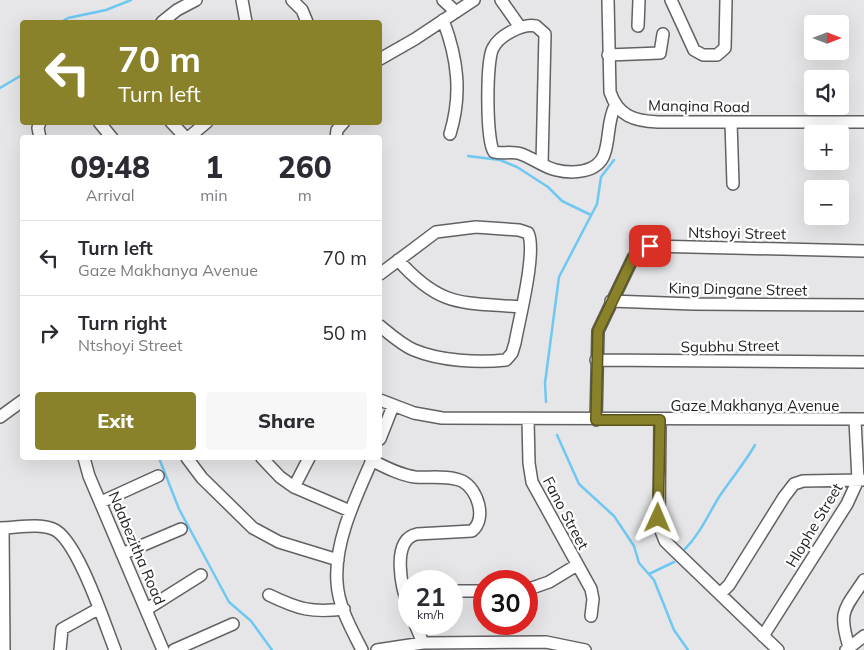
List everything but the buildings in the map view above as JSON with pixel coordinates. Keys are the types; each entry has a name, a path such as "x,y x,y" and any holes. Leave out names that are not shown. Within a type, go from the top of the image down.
{"street":[{"path":"164,20 177,10 196,0"},
{"path":"242,0 246,20"},
{"path":"292,0 302,10 306,20"},
{"path":"443,0 456,12"},
{"path":"382,58 474,0"},
{"path":"501,0 520,27"},
{"path":"542,164 546,40 543,30 536,26 520,27 498,42 490,55 488,118 491,148 497,153 521,154 542,164 564,171 584,170 598,165 604,155 609,121 615,106 608,80 608,0"},
{"path":"638,26 639,0"},
{"path":"671,0 699,54 717,55 723,52 725,48 726,0"},
{"path":"443,20 450,39 458,80 457,110 450,134"},
{"path":"608,55 660,53 663,34"},
{"name":"Manqina Road","path":"615,106 626,116 642,121 864,122"},
{"path":"731,122 733,184"},
{"path":"101,125 110,135"},
{"path":"174,125 184,135"},
{"path":"191,135 202,125"},
{"path":"382,272 427,237 443,230 476,227 525,231 531,239 531,255 512,353 506,360 488,361 430,355 408,347 382,328"},
{"name":"Ntshoyi Street","path":"596,420 598,331 611,301 637,252 646,247 864,251"},
{"path":"398,260 427,289 452,300 521,307"},
{"name":"King Dingane Street","path":"611,301 693,304 864,305"},
{"name":"Sgubhu Street","path":"596,360 864,362"},
{"name":"Gaze Makhanya Avenue","path":"382,401 414,414 442,418 596,420 860,419"},
{"path":"0,417 20,402"},
{"path":"382,434 393,406"},
{"name":"Fano Street","path":"528,419 529,463 532,482 592,594 591,616"},
{"name":"Hlophe Street","path":"762,636 843,512 861,480 860,419"},
{"path":"660,420 658,518 661,534 665,541 778,650"},
{"name":"Ndabezitha Road","path":"85,460 100,502 163,650"},
{"path":"188,460 202,478 253,528 280,542 338,560"},
{"path":"264,460 294,487 350,511"},
{"path":"294,487 308,460"},
{"path":"362,650 344,609 337,582 338,560 350,511 372,460"},
{"path":"374,460 412,476 460,480 472,490 479,511 478,523 472,531 416,534 407,538 402,547 400,557 402,570"},
{"path":"100,502 158,476"},
{"path":"720,594 730,585 794,484 803,481 861,480"},
{"path":"4,650 2,528 47,528 62,534 74,550 115,650"},
{"path":"122,554 180,529"},
{"path":"538,586 549,582 577,565"},
{"path":"146,609 201,575"},
{"path":"864,580 847,605 843,616 843,627 848,649 864,636"},
{"path":"268,595 293,607 310,612 344,609"},
{"path":"60,650 62,629 98,609"},
{"path":"174,650 233,624"},
{"path":"420,635 423,643"},
{"path":"377,650 423,643 546,642 585,650"}],"waterway":[{"path":"64,20 106,10 131,0"},
{"path":"0,88 20,76"},
{"path":"468,156 500,160 517,167 548,187 562,201 591,215"},
{"path":"546,402 545,383 559,277 597,204 601,177 614,160"},
{"path":"557,435 579,484 614,516 634,546 639,563 654,580 674,630 688,650"},
{"path":"685,549 699,531 719,497 755,445"},
{"path":"160,460 179,509 229,602 251,621 272,650"},
{"path":"649,574 674,562"}],"route":[{"path":"650,246 641,249 633,258 600,324 596,360 596,420 660,420 658,518"}]}
